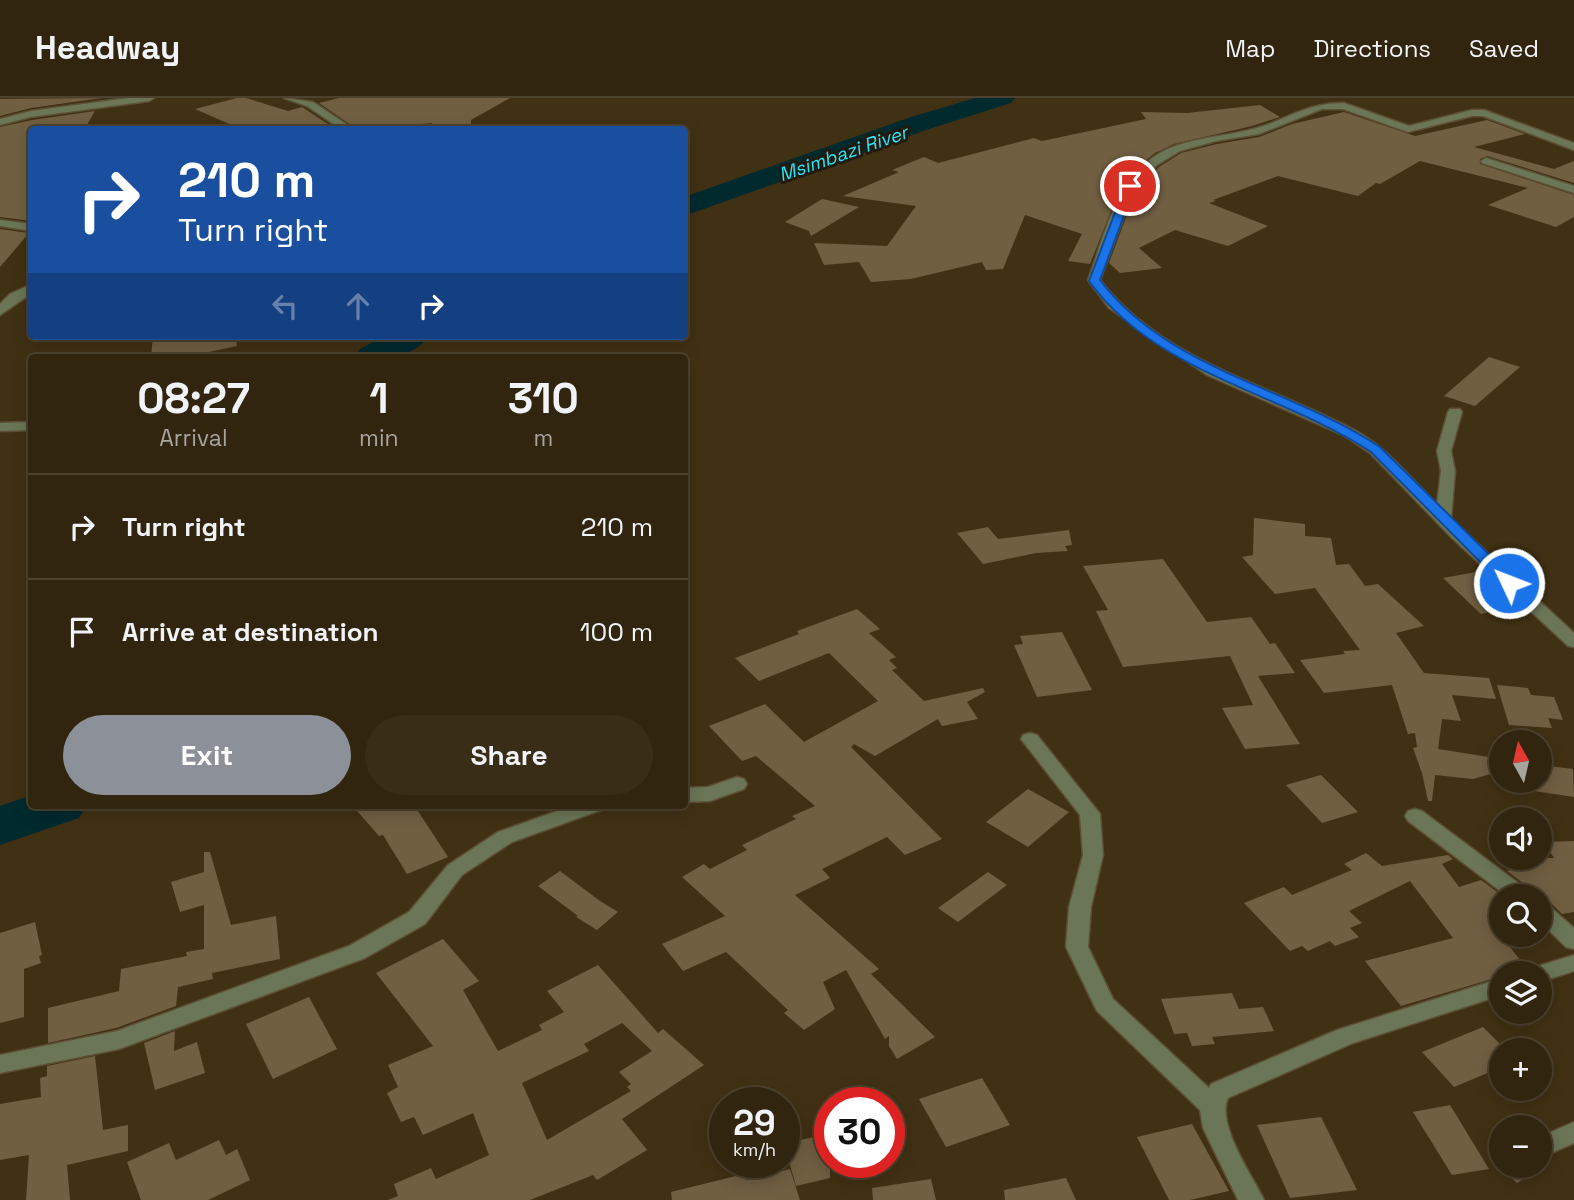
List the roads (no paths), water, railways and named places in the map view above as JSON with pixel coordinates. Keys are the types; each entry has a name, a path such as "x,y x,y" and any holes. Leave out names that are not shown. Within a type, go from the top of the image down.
{"street":[{"path":"0,122 30,110 149,98"},
{"path":"289,98 310,104 344,126"},
{"path":"1574,147 1484,113 1472,113 1408,129 1344,106 1321,106 1255,132 1191,144 1153,163 1130,186 1094,281 1113,305 1135,322 1212,372 1350,433 1375,450 1443,519 1574,642"},
{"path":"1486,162 1574,190"},
{"path":"0,223 28,227"},
{"path":"0,312 14,298 28,290"},
{"path":"1443,519 1448,471 1444,451 1455,412"},
{"path":"0,427 28,426"},
{"path":"1030,739 1090,814 1093,855 1080,907 1077,947 1105,1004 1212,1106"},
{"path":"688,795 710,794 737,784"},
{"path":"0,1063 119,1040 357,952 417,918 455,870 505,837 583,809"},
{"path":"1415,816 1506,884"},
{"path":"1552,921 1574,941"},
{"path":"1552,970 1574,963"},
{"path":"1251,1200 1215,1128 1212,1106 1219,1091 1241,1079 1345,1036 1489,990"},
{"path":"1552,1143 1574,1132"}],"waterway":[{"name":"Msimbazi River","path":"688,206 920,123 1002,98"},
{"name":"Msimbazi River","path":"378,354 404,340"},
{"name":"Msimbazi River","path":"0,826 49,809"}]}
